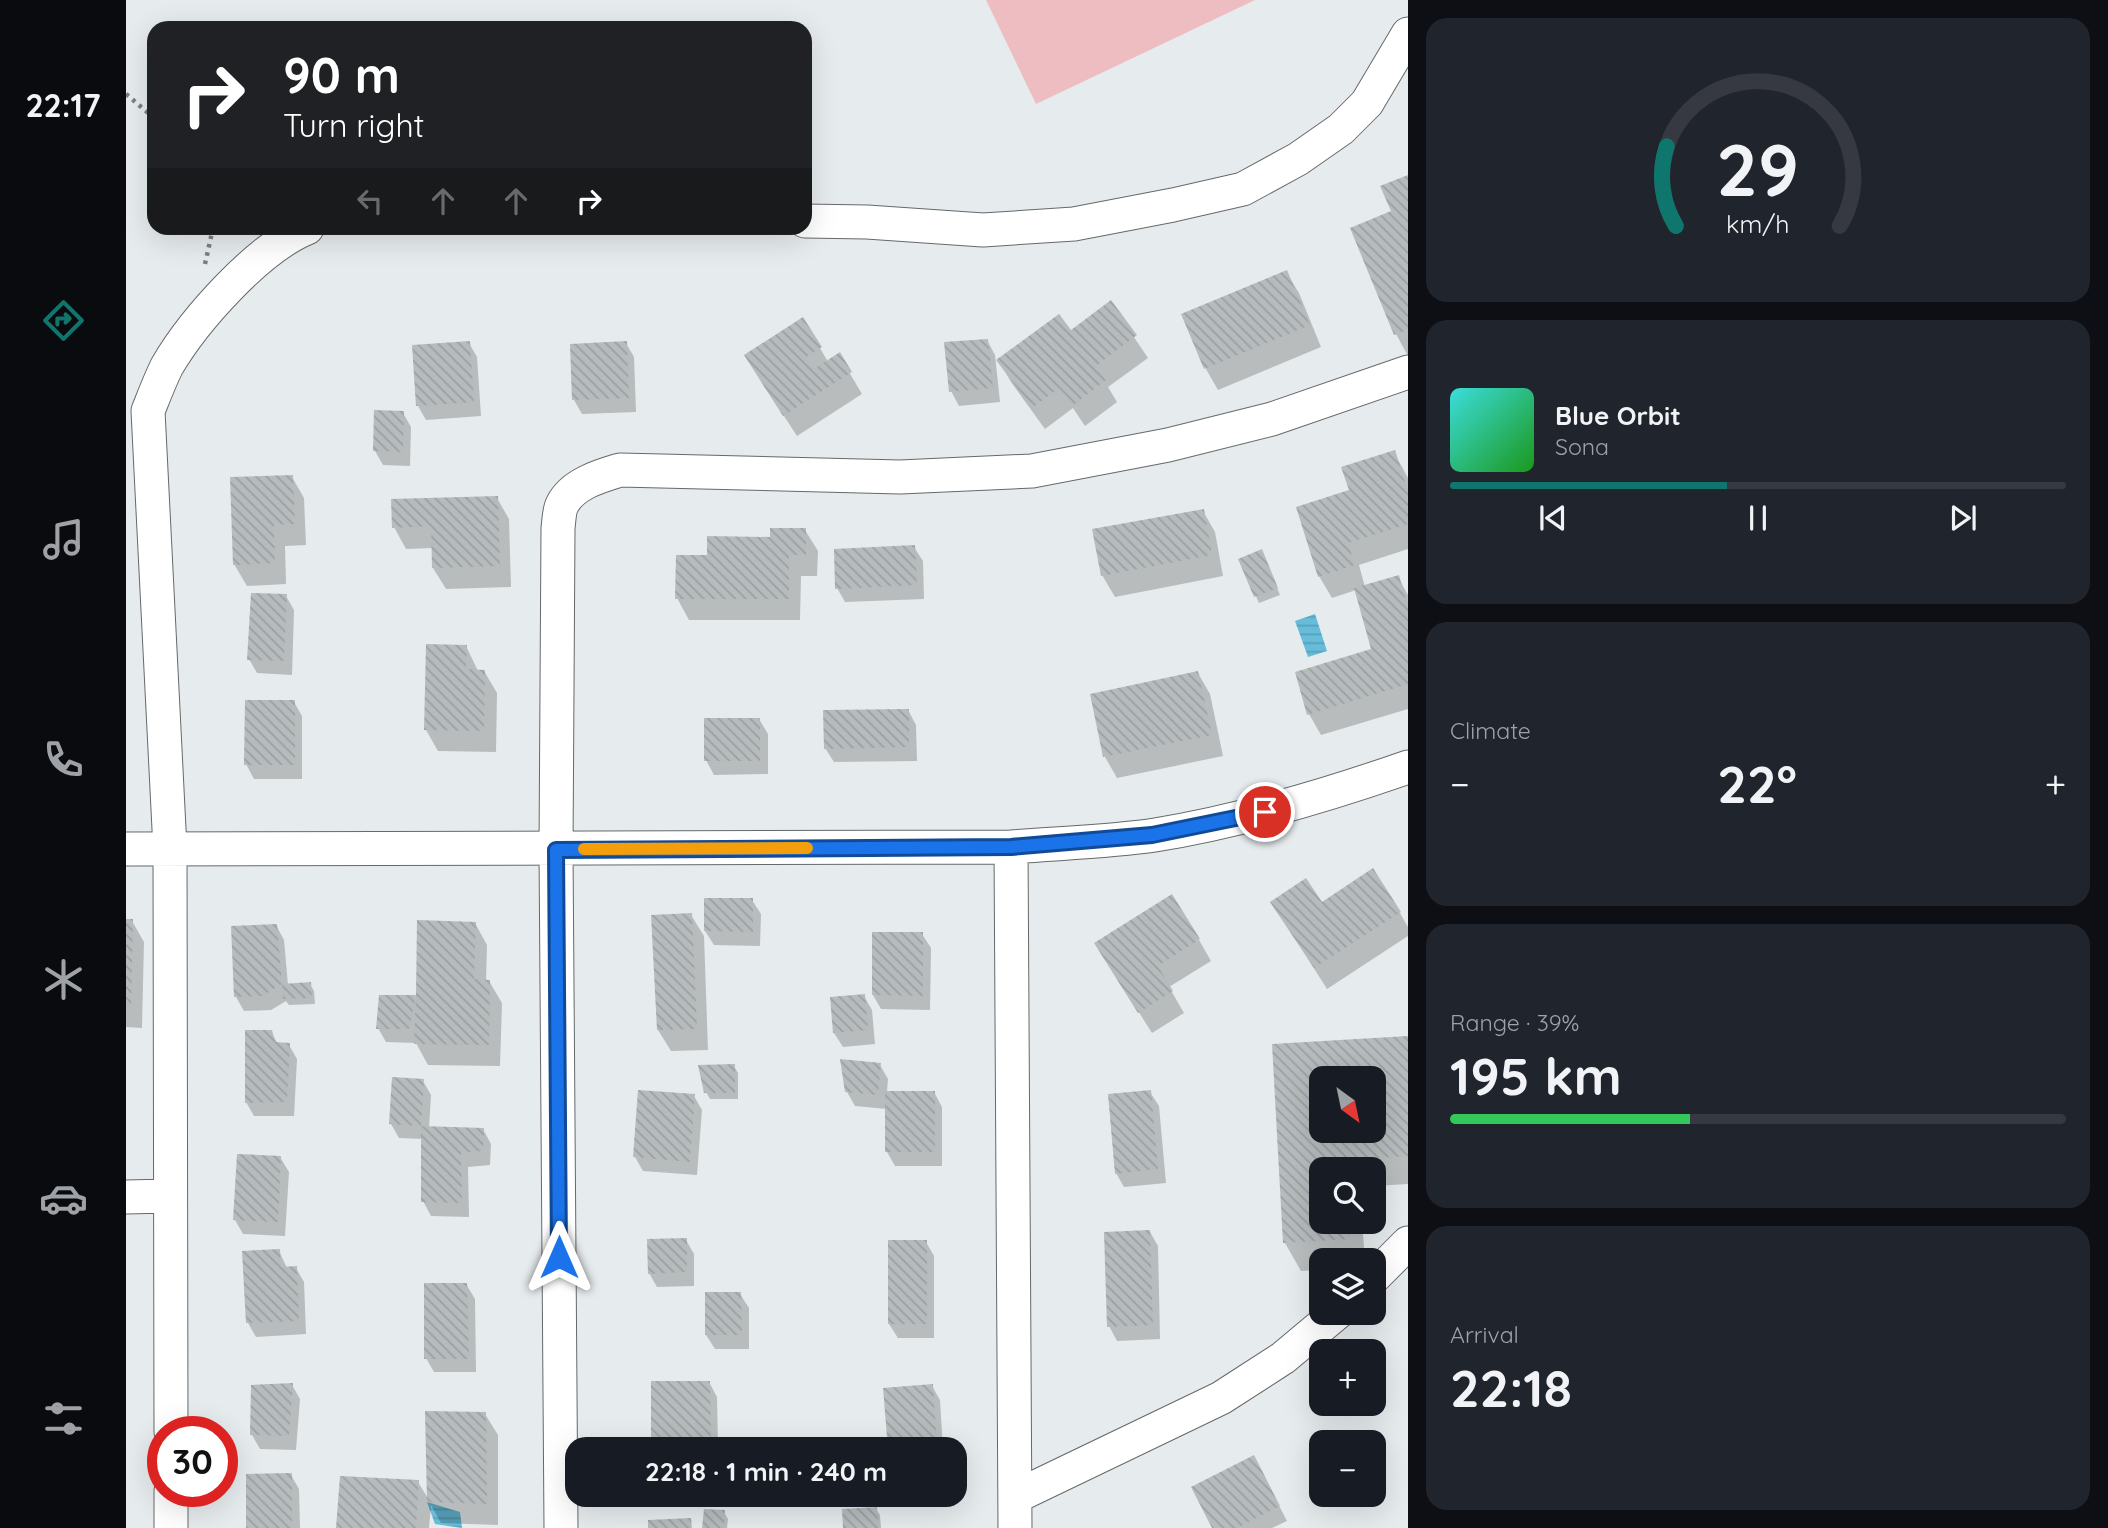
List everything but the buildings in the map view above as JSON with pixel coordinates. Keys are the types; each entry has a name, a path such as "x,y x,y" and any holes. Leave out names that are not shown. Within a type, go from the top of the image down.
{"street":[{"path":"812,221 983,230 1074,224 1243,189 1298,159 1340,129 1367,103 1408,34"},
{"path":"171,1416 170,849 148,411 167,367 189,335 232,283 263,256 296,235"},
{"path":"561,1528 556,850 558,528 562,505 576,490 596,477 620,470 900,477 1032,471 1168,445 1405,382"},
{"path":"126,849 1011,847 1152,835 1243,818 1331,794 1408,766"},
{"path":"1011,847 1015,1513 1221,1398 1283,1358 1322,1325"},
{"path":"126,1197 169,1196"},
{"path":"1386,1266 1408,1244"},
{"path":"171,1507 171,1528"}],"path":[{"path":"126,94 147,112"}],"shaded area":[{"path":"986,0 1255,0 1036,104"}],"water":[{"path":"1315,614 1327,651 1308,657 1295,621"},
{"path":"427,1502 460,1512 462,1528 435,1524"}],"slow traffic":[{"path":"584,849 807,848"}],"route":[{"path":"559,1257 556,850 1011,847 1152,835 1265,812"}]}
